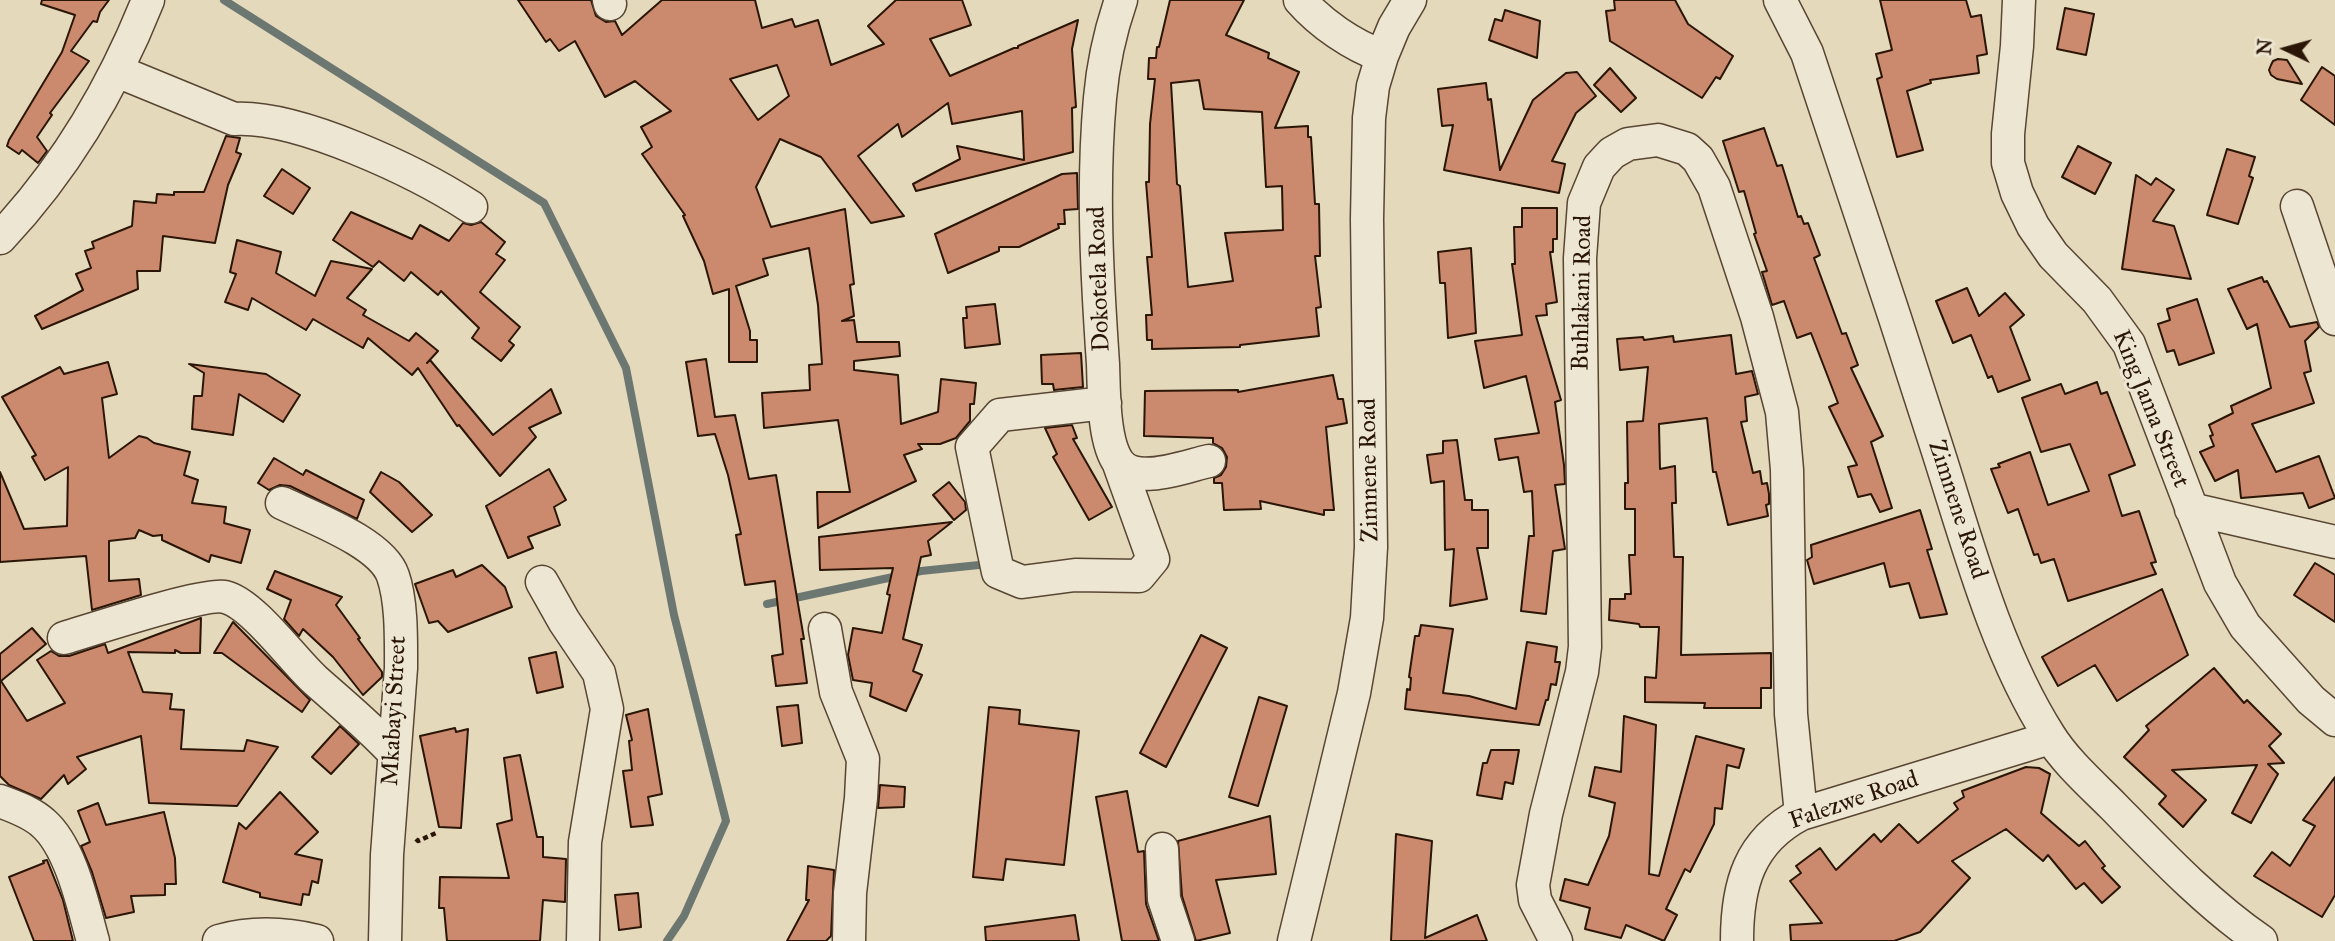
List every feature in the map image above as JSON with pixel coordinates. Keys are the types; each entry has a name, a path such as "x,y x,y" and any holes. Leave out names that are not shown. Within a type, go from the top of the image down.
{"street":[{"path":"0,238 47,184 73,148 117,71 148,0"},
{"name":"Dokotela Road","path":"1105,403 1000,415 972,447 998,572 1022,582 1075,575 1139,576 1153,559 1113,450 1105,403 1098,274 1097,159 1105,54 1121,0"},
{"path":"1300,0 1330,27 1382,56"},
{"name":"Zimnene Road","path":"1294,941 1354,693 1367,618 1371,547 1367,233 1369,118 1373,86 1382,56 1394,27 1410,0"},
{"name":"Zimnene Road","path":"1780,0 1807,52 2005,651 2050,738 2091,784 2244,936"},
{"name":"King Jama Street","path":"2019,0 2008,134 2008,163 2017,193 2032,226 2053,255 2097,300 2129,344 2220,583 2245,626 2311,700 2335,720"},
{"path":"117,71 234,119 251,118 274,122 332,139 400,167 448,192 471,208"},
{"name":"Buhlakani Road","path":"1556,941 1535,900 1533,885 1546,814 1582,672 1585,647 1580,350 1581,223 1589,187 1599,167 1612,153 1628,144 1648,140 1670,143 1687,149 1706,171 1721,207 1772,368 1785,442 1791,714 1801,814"},
{"path":"2297,206 2335,319"},
{"path":"1119,464 1132,473 1144,475 1209,461"},
{"name":"Mkabayi Street","path":"282,503 366,544 383,559 393,575 401,639 401,678 387,855 385,941"},
{"path":"2191,509 2335,542"},
{"path":"542,582 599,673 607,709 583,862 583,941"},
{"path":"64,638 194,601 224,597 237,602 252,614 315,680 365,722 394,753"},
{"path":"825,629 836,692 863,759 850,893 849,941"},
{"name":"Falezwe Road","path":"1737,941 1742,886 1751,862 1764,842 1782,824 1801,814 2050,738"},
{"path":"0,801 33,815 53,833 70,868 93,941"},
{"path":"1162,849 1164,899 1178,941"},
{"path":"219,941 265,934 297,936 317,941"}],"building":[{"path":"42,0 109,0 100,12 97,22 93,21 71,51 89,61 50,113 52,115 37,137 47,151 38,163 22,150 19,154 7,146 62,52 75,15 41,4"},
{"path":"518,0 591,0 596,16 606,22 615,21 622,35 662,0 755,0 762,28 792,19 795,27 818,20 831,65 884,44 868,26 896,0 962,0 971,25 930,39 950,76 1078,20 1072,49 1076,107 1072,108 1073,152 916,191 913,184 960,159 957,146 1024,160 1022,111 952,124 948,103 902,137 898,124 858,156 904,216 871,223 821,157 780,139 756,187 771,227 845,209 854,284 850,285 854,316 842,321 854,320 857,342 899,342 900,356 854,361 854,370 898,375 901,424 938,412 941,379 976,383 974,404 970,404 970,421 956,438 940,444 918,444 922,449 904,455 916,481 818,528 817,492 850,492 838,420 764,428 762,393 810,390 809,365 822,364 818,305 809,248 763,259 768,275 736,286 750,331 750,340 757,340 757,362 729,362 729,289 713,294 704,261 683,216 685,215 642,154 652,147 641,127 671,111 635,81 605,97 575,41 559,51 550,39 546,42","holes":["777,65 789,96 758,120 730,79"]},
{"path":"1170,0 1244,0 1226,35 1269,53 1268,58 1299,72 1275,128 1308,126 1308,137 1311,137 1315,204 1319,204 1320,256 1315,256 1321,307 1316,308 1319,336 1240,347 1152,349 1152,340 1147,340 1146,315 1152,315 1147,257 1152,257 1146,182 1149,182 1150,124 1155,79 1148,79 1149,58 1156,58","holes":["1199,80 1204,109 1262,112 1266,187 1282,186 1283,230 1225,233 1233,281 1188,287 1180,186 1177,184 1171,83"]},
{"path":"1614,0 1675,0 1688,24 1733,56 1720,79 1716,77 1702,98 1610,41 1606,11 1615,10"},
{"path":"1880,0 1966,0 1971,17 1981,15 1987,54 1977,56 1979,73 1930,80 1931,83 1907,91 1923,150 1897,157 1877,79 1882,77 1876,54 1892,50"},
{"path":"2065,8 2094,14 2086,55 2057,49"},
{"path":"1505,10 1540,21 1537,58 1489,40 1495,19 1502,21"},
{"path":"2278,59 2287,60 2302,84 2277,79 2271,75 2271,65"},
{"path":"2322,67 2335,76 2335,125 2301,100"},
{"path":"1610,68 1636,98 1621,112 1594,85"},
{"path":"1577,72 1596,96 1576,113 1552,161 1565,164 1559,193 1444,170 1453,125 1442,126 1438,89 1486,83 1488,100 1491,99 1500,170 1533,100 1566,73"},
{"path":"1764,128 1777,166 1782,165 1798,217 1801,216 1804,224 1808,223 1820,255 1814,258 1842,334 1846,333 1858,365 1851,368 1883,436 1871,442 1892,508 1880,512 1871,494 1858,497 1848,467 1857,465 1829,407 1838,403 1811,333 1797,338 1784,301 1772,305 1762,272 1767,271 1754,234 1756,233 1744,191 1739,192 1723,141"},
{"path":"226,136 240,138 236,152 241,154 228,185 215,243 163,236 160,271 137,271 138,289 42,329 35,316 83,290 76,274 91,268 85,251 94,248 92,242 132,226 134,201 156,203 157,194 204,192"},
{"path":"2078,146 2111,163 2095,194 2062,177"},
{"path":"2227,149 2255,157 2249,176 2253,178 2238,224 2207,215"},
{"path":"282,169 310,188 293,214 264,196"},
{"path":"1077,173 1078,209 1064,210 1065,224 1058,224 1059,228 1019,247 999,247 999,251 948,273 935,234 1062,174"},
{"path":"2136,175 2151,185 2156,178 2174,190 2153,221 2174,226 2191,279 2122,269"},
{"path":"1522,208 1557,208 1557,239 1553,239 1553,252 1550,252 1557,302 1546,304 1547,315 1536,316 1561,400 1555,402 1565,484 1555,485 1565,549 1553,551 1546,614 1521,611 1529,536 1534,536 1532,491 1524,492 1518,457 1499,460 1495,439 1539,433 1526,376 1484,388 1475,341 1522,335 1512,264 1515,264 1514,227 1522,227"},
{"path":"351,212 412,239 420,225 449,241 463,223 471,225 481,222 505,242 496,254 505,260 480,292 520,327 509,341 514,345 501,361 472,338 479,328 441,291 438,295 411,272 404,281 379,261 373,267 333,240"},
{"path":"237,240 281,252 276,273 315,296 331,261 372,269 347,298 366,310 363,315 409,341 416,333 438,351 427,363 430,360 493,435 551,389 561,413 529,428 536,437 500,476 459,425 457,426 418,368 412,375 368,338 363,348 313,319 306,330 252,298 248,310 225,302 236,274 230,272"},
{"path":"1471,248 1476,333 1448,338 1445,283 1440,283 1438,252"},
{"path":"2262,277 2264,282 2267,281 2290,327 2317,322 2319,327 2305,341 2311,371 2304,373 2314,403 2252,424 2276,472 2319,456 2335,498 2309,508 2303,493 2241,498 2238,470 2215,481 2200,452 2214,446 2209,425 2233,413 2231,406 2271,388 2257,324 2247,329 2228,289"},
{"path":"1967,288 1979,316 2005,293 2024,315 2010,327 2030,380 1998,392 1992,376 1988,378 1971,335 1953,343 1936,301"},
{"path":"2197,299 2214,353 2179,365 2174,350 2167,352 2158,324 2170,320 2167,309"},
{"path":"995,304 1000,344 965,348 963,318 967,318 966,307"},
{"path":"1731,335 1736,374 1752,371 1758,394 1745,397 1747,421 1741,422 1753,473 1760,471 1762,484 1767,483 1768,516 1728,525 1716,472 1713,472 1707,418 1659,424 1660,469 1675,466 1676,503 1672,503 1674,557 1683,557 1681,655 1771,653 1771,688 1761,688 1761,708 1704,708 1705,703 1645,702 1645,677 1656,678 1659,627 1640,627 1639,624 1609,620 1610,599 1625,599 1625,594 1631,594 1629,555 1635,555 1635,509 1625,509 1625,483 1628,483 1627,422 1643,421 1648,367 1620,370 1617,339 1643,337 1644,340 1673,336 1674,342"},
{"path":"1081,353 1083,387 1054,390 1053,384 1042,384 1041,355"},
{"path":"706,359 715,417 735,415 749,479 776,475 804,639 801,639 807,683 776,686 772,656 783,654 775,581 745,585 736,535 741,534 728,475 715,434 698,436 686,362"},
{"path":"108,362 117,394 102,398 109,458 139,436 154,443 190,452 184,475 198,480 192,503 226,507 224,523 250,530 241,563 211,555 209,562 162,540 162,535 153,536 139,530 135,538 109,541 109,581 139,579 141,595 92,610 86,556 0,562 0,472 24,529 67,526 68,467 45,480 32,457 36,455 2,397 60,367 64,374"},
{"path":"189,364 266,374 300,395 283,422 239,394 233,435 192,429 194,396 202,396 204,373"},
{"path":"1333,375 1338,399 1343,399 1347,423 1326,427 1334,510 1324,510 1324,515 1260,501 1261,509 1224,510 1222,483 1214,483 1214,478 1221,475 1226,467 1227,457 1222,448 1213,443 1213,438 1144,436 1145,391 1238,392"},
{"path":"2097,382 2101,394 2107,392 2135,465 2109,475 2122,516 2139,511 2156,562 2151,563 2156,574 2068,601 2054,559 2041,563 2038,554 2034,555 2018,509 2008,513 1991,469 2030,452 2048,505 2089,491 2070,444 2041,452 2022,398 2061,384 2065,394"},
{"path":"1072,425 1077,438 1073,439 1112,507 1089,520 1053,457 1057,454 1045,428"},
{"path":"1457,440 1465,500 1472,500 1472,510 1488,510 1488,548 1477,548 1487,599 1450,606 1454,549 1445,550 1444,481 1431,483 1427,455 1443,453 1443,441"},
{"path":"274,458 303,475 306,470 364,500 357,519 290,486 280,485 269,490 258,483"},
{"path":"549,469 566,500 554,507 560,525 528,537 533,548 508,558 486,506"},
{"path":"381,472 399,482 432,515 412,532 370,492"},
{"path":"949,482 965,502 966,510 954,520 933,495"},
{"path":"1920,510 1932,549 1927,550 1947,614 1920,618 1909,583 1890,587 1884,563 1814,584 1807,560 1812,557 1811,545"},
{"path":"952,522 928,541 931,555 921,557 903,639 922,645 913,671 922,675 906,711 870,696 872,683 853,680 848,655 853,628 882,633 893,568 820,570 819,537"},
{"path":"2315,563 2335,575 2335,622 2294,595"},
{"path":"482,565 505,587 512,607 448,632 438,621 429,623 415,584 453,570 456,577"},
{"path":"275,571 342,597 336,605 382,672 382,677 363,695 333,657 303,629 299,636 284,619 291,600 267,589"},
{"path":"2162,589 2188,655 2117,701 2095,665 2058,686 2042,657"},
{"path":"201,618 200,653 181,653 175,650 175,653 128,652 143,692 172,694 170,709 184,710 181,749 244,751 247,740 278,747 237,806 149,803 141,736 77,757 86,769 68,784 64,775 41,799 9,785 0,776 0,654 32,628 46,644 1,681 27,721 65,703 37,660 51,651 59,656 69,656 105,644 108,653"},
{"path":"233,622 310,700 302,712 222,653 214,653"},
{"path":"1421,625 1453,629 1443,693 1469,696 1516,709 1527,642 1557,647 1555,662 1560,662 1556,685 1551,684 1539,725 1405,709 1407,689 1410,690 1409,677 1415,636 1419,636"},
{"path":"1201,635 1227,648 1166,767 1140,753"},
{"path":"556,652 563,687 537,693 529,658"},
{"path":"2214,668 2244,703 2247,700 2281,734 2269,746 2284,763 2268,764 2278,774 2251,823 2232,813 2257,765 2172,770 2206,800 2183,827 2159,804 2166,796 2124,757 2149,730 2146,726"},
{"path":"1259,697 1287,706 1258,806 1229,797"},
{"path":"798,705 802,743 782,746 777,707"},
{"path":"989,707 1020,710 1019,724 1079,731 1064,865 1006,859 1003,880 973,877"},
{"path":"648,709 662,794 648,797 653,825 631,827 623,771 632,770 629,741 632,740 626,715"},
{"path":"1624,716 1656,725 1649,874 1659,876 1696,736 1744,749 1739,768 1727,765 1722,809 1715,808 1714,824 1690,872 1685,869 1666,909 1677,915 1664,941 1626,925 1621,938 1585,929 1590,908 1560,900 1565,879 1588,885 1609,836 1615,803 1589,796 1595,767 1621,772"},
{"path":"340,726 359,744 331,774 312,757"},
{"path":"455,728 456,732 468,729 461,828 439,827 420,736"},
{"path":"1491,750 1519,750 1513,784 1505,782 1502,799 1477,795 1483,763 1487,763"},
{"path":"520,755 537,837 543,837 543,857 566,859 565,902 543,900 540,941 447,941 444,908 439,908 440,877 509,878 497,824 512,820 504,758"},
{"path":"2026,767 2039,768 2050,774 2041,813 2079,846 2085,841 2105,866 2102,868 2120,887 2102,903 2084,883 2076,889 2048,855 2043,861 2006,829 1952,861 1970,878 1920,932 1894,941 1791,941 1790,925 1822,923 1790,881 1801,873 1796,866 1820,848 1836,870 1874,834 1881,842 1899,824 1918,843 1958,809 1954,803 1964,797 1962,791"},
{"path":"2335,777 2335,895 2322,917 2254,876 2272,852 2290,866 2315,826 2303,820"},
{"path":"880,785 905,787 904,807 878,808"},
{"path":"1127,791 1138,852 1144,851 1146,904 1159,941 1122,941 1096,797"},
{"path":"280,792 318,832 295,854 322,860 318,883 312,881 309,895 303,894 301,905 260,897 260,893 223,882 239,823 246,829"},
{"path":"98,803 106,825 164,812 175,858 176,884 165,884 165,895 131,896 134,912 106,918 81,846 90,842 78,811"},
{"path":"1270,816 1276,874 1216,880 1230,933 1196,941 1182,896 1178,841"},
{"path":"1396,834 1432,841 1425,938 1477,915 1487,941 1391,941"},
{"path":"47,860 63,900 73,941 34,941 9,877"},
{"path":"808,866 834,870 831,936 826,941 787,941 809,900 806,900"},
{"path":"638,893 641,927 619,930 615,895"},
{"path":"1075,915 1079,941 986,941 985,927"}],"waterway":[{"path":"224,0 544,203 626,368 674,615 726,821 684,916 667,941"},
{"path":"767,604 921,571 979,565"}]}
